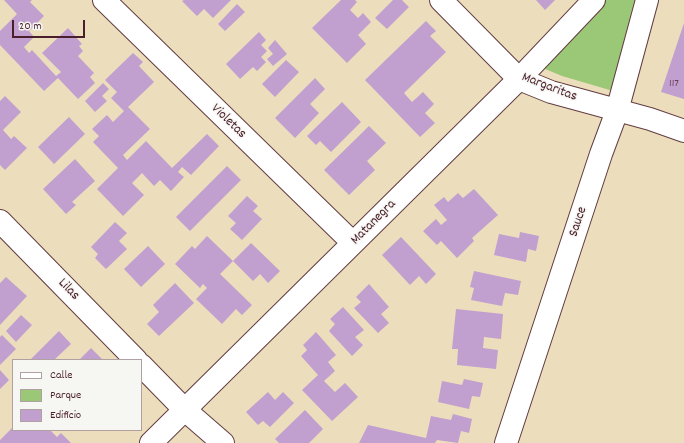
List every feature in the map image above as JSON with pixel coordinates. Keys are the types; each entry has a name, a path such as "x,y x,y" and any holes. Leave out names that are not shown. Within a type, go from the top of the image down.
{"street":[{"name":"Violetas","path":"104,0 353,243"},
{"name":"Margaritas","path":"441,0 519,79 551,92 650,119 684,130"},
{"name":"Matanegra","path":"151,443 519,79 594,0"},
{"name":"Sauce","path":"506,443 617,111 647,0"},
{"name":"Lilas","path":"0,221 135,359"},
{"path":"142,366 185,410 222,443"}],"green space":[{"path":"600,0 638,0 613,91 562,76 538,66"}],"building":[{"path":"4,0 32,0 30,2 44,16 29,31 34,37 24,47 29,53 32,50 56,76 61,72 42,53 68,28 82,44 79,46 83,51 78,56 94,73 90,77 95,83 78,99 58,78 44,91 0,45 0,31 17,14"},
{"path":"231,0 213,18 204,9 197,16 182,1"},
{"path":"341,0 355,0 357,2 350,10 358,18 363,13 371,22 358,35 366,44 347,63 312,28"},
{"path":"393,0 402,0 409,7 387,29 375,18"},
{"path":"536,0 555,0 545,10"},
{"path":"237,4 245,12 225,31 218,24"},
{"path":"426,21 436,31 430,36 446,52 404,93 412,102 423,92 434,104 425,113 435,123 420,137 365,80"},
{"path":"684,23 684,99 661,92"},
{"path":"259,32 266,40 261,45 267,51 261,57 266,62 257,71 253,67 240,79 226,64"},
{"path":"275,40 287,54 273,66 267,59 273,54 268,48"},
{"path":"133,53 143,62 139,66 154,82 128,107 150,129 123,155 127,160 146,141 172,168 207,134 219,146 191,175 182,167 178,172 184,177 171,191 160,180 154,186 142,173 132,183 144,195 123,216 97,189 118,168 93,142 99,136 92,129 107,115 113,122 124,111 111,98 117,92 105,80"},
{"path":"286,60 299,72 275,97 262,84"},
{"path":"315,78 325,89 310,104 319,113 295,138 275,118"},
{"path":"103,83 109,89 102,96 107,101 95,112 85,101"},
{"path":"5,96 21,112 3,130 11,139 14,136 27,148 5,170 0,165 0,101"},
{"path":"342,102 361,122 331,152 320,141 316,145 307,136"},
{"path":"69,117 85,134 54,164 38,147"},
{"path":"369,126 386,143 367,161 375,170 349,195 324,170"},
{"path":"75,159 95,181 72,202 76,205 66,214 43,189"},
{"path":"227,166 241,180 190,231 176,217"},
{"path":"474,189 498,215 472,238 474,241 457,258 441,241 437,245 423,231 436,219 441,225 447,220 434,205 444,197 448,202 458,193 463,198"},
{"path":"247,196 258,206 253,211 262,219 242,240 230,229 236,223 228,216"},
{"path":"115,222 127,233 119,241 127,249 106,269 95,258 98,254 91,247"},
{"path":"520,232 539,236 536,251 528,249 526,262 494,255 499,234 519,238"},
{"path":"207,236 233,261 220,274 252,305 242,315 236,309 222,324 196,299 207,288 203,284 200,288 175,264 192,246 195,249"},
{"path":"401,237 436,274 426,284 419,276 410,285 382,255"},
{"path":"251,243 280,271 268,283 260,274 253,281 233,261"},
{"path":"148,246 165,264 141,287 124,269"},
{"path":"474,271 521,281 518,295 505,293 502,306 471,300 474,288 470,287"},
{"path":"6,277 27,296 0,325 0,283"},
{"path":"175,283 194,303 159,336 147,324 159,312 153,305"},
{"path":"369,284 389,307 381,314 389,323 378,333 354,308 361,302 356,297"},
{"path":"343,307 364,330 355,337 363,345 352,356 329,331 335,324 330,319"},
{"path":"456,309 503,314 501,339 484,337 483,348 498,350 496,369 457,365 458,349 452,349"},
{"path":"21,315 32,325 16,342 6,331"},
{"path":"59,331 71,344 55,359 31,359"},
{"path":"316,332 336,355 328,362 335,371 324,381 335,392 345,383 358,397 332,421 302,390 318,375 301,356 307,350 303,345"},
{"path":"2,335 16,349 0,365 0,337"},
{"path":"91,348 102,359 80,359"},
{"path":"0,370 9,380 0,389"},
{"path":"464,379 483,383 480,397 472,396 469,409 438,402 442,381 462,385"},
{"path":"268,392 275,400 283,392 294,403 270,427 263,421 258,425 246,412"},
{"path":"305,410 323,429 309,443 279,443 275,439"},
{"path":"453,414 472,419 469,433 461,431 458,443 437,440 435,443 359,443 368,425 426,438 431,416 451,420"},
{"path":"12,428 12,431 51,431 57,437 61,433 71,443 0,443 0,440"}]}
